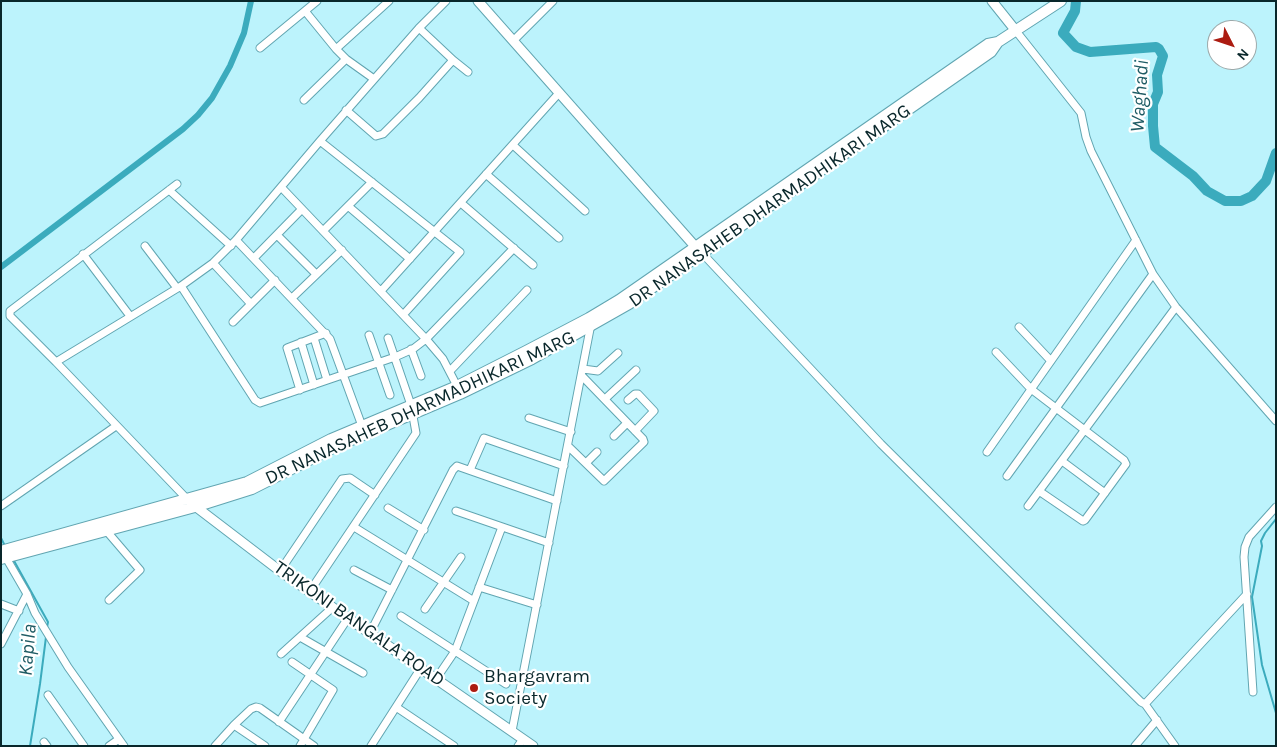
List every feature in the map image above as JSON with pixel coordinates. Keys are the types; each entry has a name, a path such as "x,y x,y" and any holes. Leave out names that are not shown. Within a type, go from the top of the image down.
{"main road":[{"name":"DR NANASAHEB DHARMADHIKARI MARG","path":"3,553 103,527 195,507 252,489 413,410 532,358 590,322 629,304 699,250 991,52 998,42 1061,1"},
{"name":"DR NANASAHEB DHARMADHIKARI MARG","path":"103,527 187,499 247,482 310,449 362,426 413,410"}],"street":[{"path":"260,48 317,1"},
{"path":"336,49 389,1"},
{"path":"56,362 179,287 213,263 231,246 282,188 346,110 446,1"},
{"path":"513,41 553,1"},
{"path":"992,1 1081,113 1091,151 1153,274 1176,307 1276,421"},
{"path":"483,3 513,41 699,250 881,444 1145,704 1175,746"},
{"path":"305,11 346,59 374,79"},
{"path":"420,28 468,72"},
{"path":"304,100 346,59"},
{"path":"346,110 376,136 383,134 453,60"},
{"path":"380,291 560,94"},
{"path":"320,141 460,252 403,315"},
{"path":"513,145 585,211"},
{"path":"486,174 559,238"},
{"path":"323,231 372,182"},
{"path":"177,184 11,309 10,316 187,499"},
{"path":"282,188 426,339 443,359 458,390"},
{"path":"169,190 231,246"},
{"path":"461,203 533,264"},
{"path":"348,206 410,259"},
{"path":"254,258 302,209"},
{"path":"277,235 316,274"},
{"path":"236,240 326,333 334,345 362,426"},
{"path":"987,452 1136,240"},
{"path":"145,246 179,287 256,402 262,403 395,357 411,349 426,339 514,248"},
{"path":"292,298 342,250"},
{"path":"83,254 130,316"},
{"path":"213,263 251,304"},
{"path":"1007,476 1153,274"},
{"path":"233,322 275,280"},
{"path":"450,371 526,290"},
{"path":"1028,506 1176,307"},
{"path":"512,731 583,373 590,322"},
{"path":"1019,327 1051,361"},
{"path":"300,390 287,348 326,333"},
{"path":"369,335 390,394"},
{"path":"314,338 327,380"},
{"path":"310,591 416,433 413,410 388,338"},
{"path":"301,342 314,385"},
{"path":"411,349 421,376"},
{"path":"996,352 1031,389 1125,462 1125,466 1086,520 1081,521 1039,491"},
{"path":"583,373 598,371 618,353"},
{"path":"604,399 636,370"},
{"path":"568,446 602,480 606,481 644,444 644,439 604,399 583,373"},
{"path":"628,400 635,394 638,394 654,411 635,431"},
{"path":"528,418 571,432"},
{"path":"614,436 627,423"},
{"path":"1,506 116,426"},
{"path":"470,470 484,438 564,466"},
{"path":"586,464 597,452"},
{"path":"1062,461 1105,493"},
{"path":"370,633 424,530 454,467 459,466 558,502"},
{"path":"280,571 342,479 350,478 375,495"},
{"name":"TRIKONI BANGALA ROAD","path":"187,499 280,571 512,731 521,742 533,746"},
{"path":"1254,692 1244,557 1246,542 1276,507"},
{"path":"388,508 424,530"},
{"path":"456,511 549,543"},
{"path":"103,527 140,570 109,600"},
{"path":"354,527 474,601"},
{"path":"436,678 455,652 502,527"},
{"path":"3,553 27,594 35,613 68,667 124,746"},
{"path":"425,608 460,558"},
{"path":"354,570 392,590"},
{"path":"479,587 537,604"},
{"path":"1,644 27,594"},
{"path":"1145,704 1247,594"},
{"path":"1,604 19,610"},
{"path":"281,654 333,607"},
{"path":"401,616 506,684"},
{"path":"279,722 348,618"},
{"path":"300,637 363,673"},
{"path":"292,662 332,688 333,691 300,746"},
{"path":"371,746 421,668"},
{"path":"48,695 84,746"},
{"path":"216,745 234,725 251,709 256,707 314,746"},
{"path":"396,707 454,746"},
{"path":"1135,746 1157,720"},
{"path":"234,725 265,746"},
{"path":"109,746 119,739"}],"waterway":[{"path":"1,267 183,129 198,115 212,98 230,66 244,33 251,1"},
{"name":"Waghadi","path":"1076,1 1075,11 1063,33 1076,47 1090,52 1156,47 1159,49 1163,56 1157,75 1158,92 1153,104 1155,147 1193,176 1207,191 1225,201 1241,201 1252,196 1266,181 1276,153"},
{"path":"1276,519 1261,541 1262,546 1252,597 1262,665 1276,713"},
{"name":"Kapila","path":"1,538 5,546"},
{"name":"Kapila","path":"13,559 48,622 47,627"},
{"name":"Kapila","path":"30,746 46,637"}],"place":[{"name":"Bhargavram Society","path":"474,688"}]}
